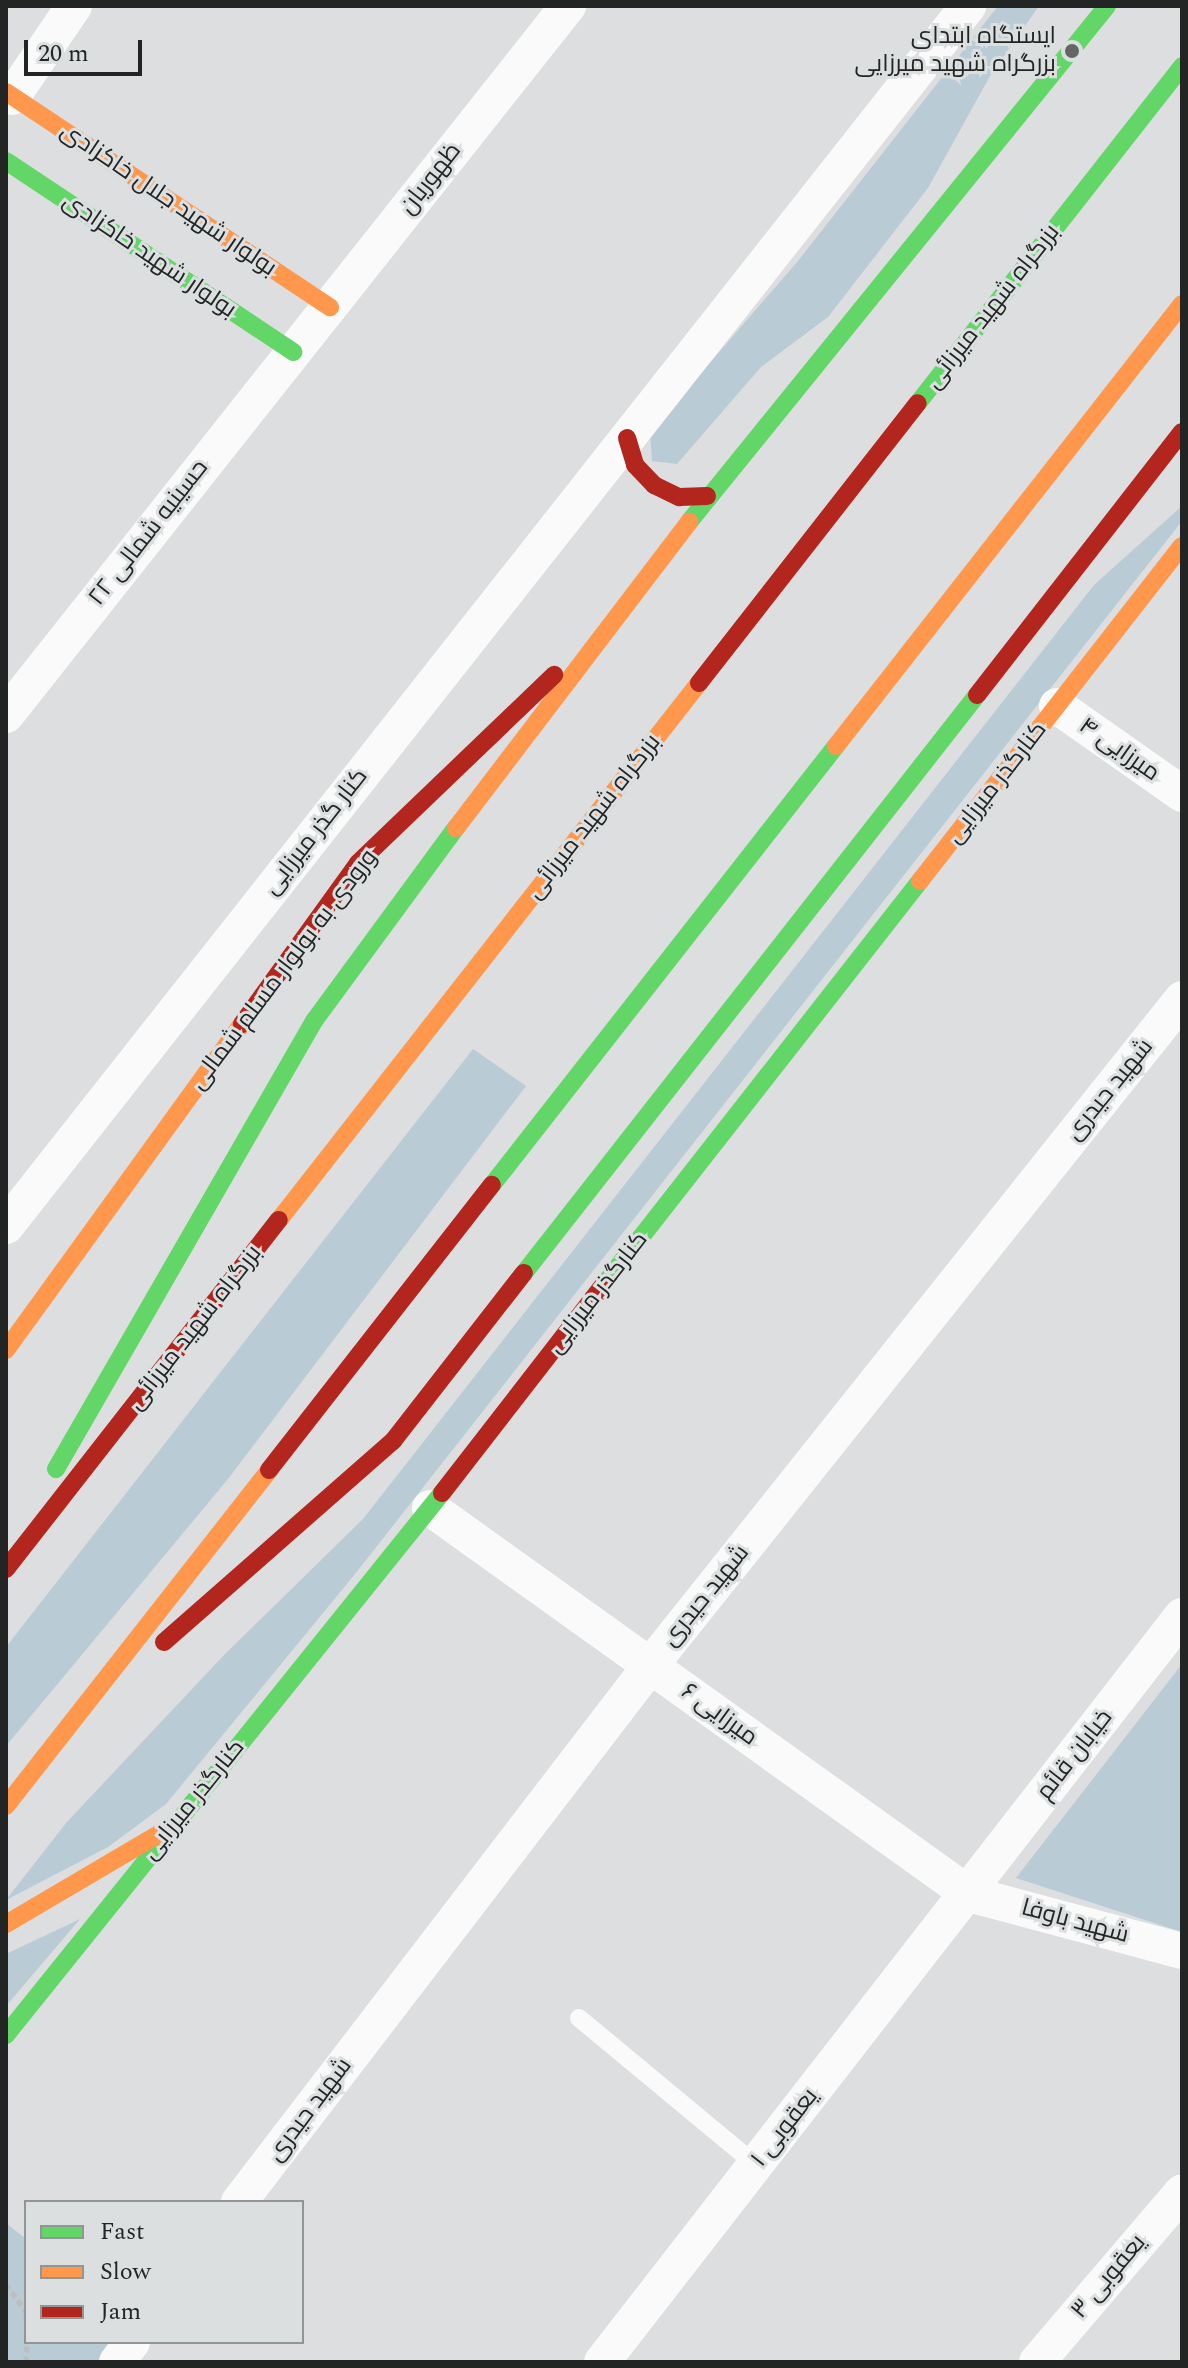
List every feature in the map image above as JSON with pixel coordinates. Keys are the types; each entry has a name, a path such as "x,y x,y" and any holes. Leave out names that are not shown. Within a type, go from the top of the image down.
{"main road":[{"path":"6,1555 314,1021 605,626 707,496 1107,6"},
{"name":"بزرگراه شهید میرزائی","path":"6,1569 1182,66"},
{"name":"بولوار شهید جلال خاکزادی","path":"9,94 330,307"},
{"name":"بولوار شهید خاکزادی","path":"6,161 293,352"},
{"path":"6,1806 86,1709 1182,304"},
{"path":"86,1709 393,1441 1182,432"},
{"path":"627,438 635,465 654,485 679,497 707,496"},
{"name":"کنارگذر میرزایی","path":"6,2035 430,1508 1182,546"},
{"name":"ورودی به بولوار مسلم شمالی","path":"6,1350 358,863 605,626"},
{"path":"6,1924 174,1825"}],"street":[{"path":"9,94 74,6"},
{"name":"ظهوریان","path":"293,352 568,6"},
{"name":"کنار گذر میرزایی","path":"6,1226 968,6"},
{"name":"حسینیه شمالی ۲۲","path":"6,715 293,352"},
{"name":"میرزایی ۴","path":"1057,706 1182,794"},
{"name":"شهید حیدری","path":"241,2200 650,1666 1182,999"},
{"name":"میرزایی ۶","path":"430,1508 969,1894"},
{"name":"خیابان قائم","path":"969,1894 1182,1616"},
{"name":"شهید باوفا","path":"969,1894 1182,1951"},
{"name":"یعقوبی ۱","path":"602,2362 969,1894"},
{"name":"یعقوبی ۳","path":"1037,2362 1182,2192"},
{"path":"117,2362 130,2344"}],"lane":[{"path":"579,2018 756,2165"}],"path":[{"path":"6,2284 24,2309"}],"shaded area":[{"path":"998,6 1039,6 990,76 928,188 828,317 761,367 677,464 652,461 650,432 798,261"},
{"path":"1182,506 1182,521 355,1574 166,1804 108,1847 6,1900 66,1823 225,1654 363,1519 1094,585"},
{"path":"473,1049 526,1086 228,1479 6,1746 6,1647"},
{"path":"1182,1664 1182,1932 1016,1878"},
{"path":"80,1919 6,2006 6,1954"},
{"path":"6,2223 24,2237 24,2344 118,2344 105,2362 6,2362"}],"traffic: fast":[{"path":"689,522 1107,6"},
{"path":"918,403 1182,66"},
{"path":"6,161 293,352"},
{"path":"524,1273 977,695"},
{"path":"492,1185 836,746"},
{"path":"56,1469 314,1021 456,828"},
{"path":"602,1287 920,881"},
{"path":"6,2035 442,1493"}],"traffic: slow":[{"path":"6,92 330,307"},
{"path":"836,746 1182,304"},
{"path":"456,828 689,522"},
{"path":"920,881 1182,546"},
{"path":"279,1220 699,683"},
{"path":"6,1350 242,1024"},
{"path":"6,1806 269,1470"},
{"path":"6,1924 174,1825"}],"traffic: jam":[{"path":"699,683 918,403"},
{"path":"977,695 1182,432"},
{"path":"627,438 635,465 654,485 679,497 707,496"},
{"path":"242,1024 358,863 554,675"},
{"path":"269,1470 492,1185"},
{"path":"6,1569 279,1220"},
{"path":"164,1642 393,1441 524,1273"},
{"path":"442,1493 602,1287"}],"place":[{"name":"ایستگاه ابتدای بزرگراه شهید میرزایی","path":"1072,51"}]}
